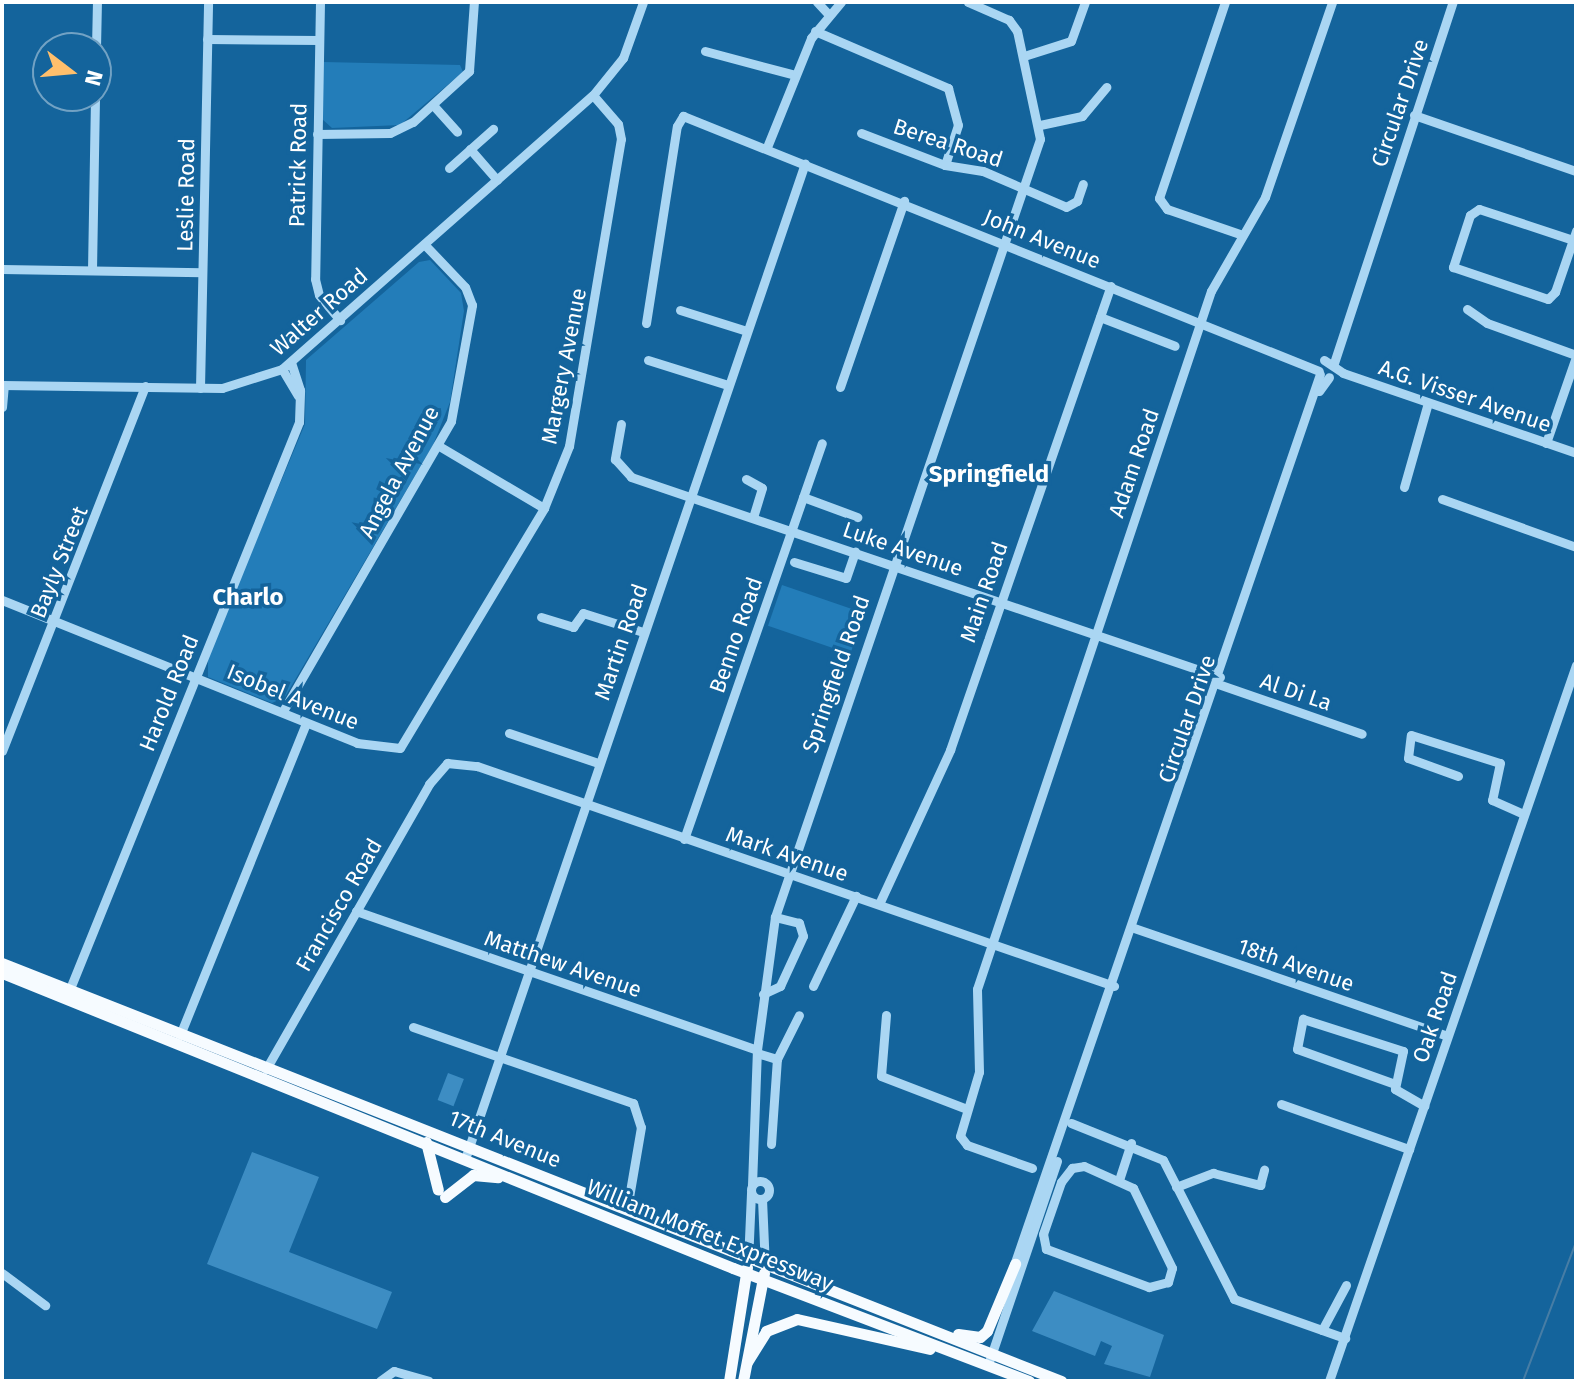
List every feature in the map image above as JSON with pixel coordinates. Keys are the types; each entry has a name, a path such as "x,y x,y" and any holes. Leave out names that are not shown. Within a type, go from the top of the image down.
{"main road":[{"name":"17th Avenue","path":"2,963 243,1071"},
{"name":"17th Avenue","path":"2,973 180,1035 468,1145 627,1209 747,1268"},
{"name":"William Moffet Expressway","path":"243,1071 522,1183 764,1274 946,1349 1061,1381"},
{"path":"426,1142 442,1193 473,1175 522,1183"},
{"path":"941,1333 985,1334 1015,1264"},
{"path":"729,1381 747,1268"},
{"path":"743,1381 764,1274 941,1333 986,1358"},
{"path":"747,1362 766,1331 797,1319 946,1349"},
{"name":"William Moffet Expressway","path":"986,1358 1029,1381"}],"street":[{"path":"96,32 97,2"},
{"name":"Leslie Road","path":"200,388 208,2"},
{"name":"Patrick Road","path":"320,2 315,279 319,295 340,320"},
{"path":"317,134 398,132 433,105 472,65 474,2"},
{"name":"Walter Road","path":"3,385 241,386 282,369 593,95 623,58 643,2"},
{"path":"817,2 828,14"},
{"path":"767,147 815,31 841,2"},
{"path":"968,2 1009,20 1024,56 1040,125 1082,116 1106,87"},
{"path":"1024,56 1071,41 1085,2"},
{"path":"1225,2 1159,198 1167,209 1243,235"},
{"name":"Adam Road","path":"1032,1168 964,1143 960,1131 980,1067 976,994 1094,634 1217,277 1265,197 1332,2"},
{"name":"Circular Drive","path":"986,1358 1015,1264 1317,394 1329,369 1453,2"},
{"path":"815,31 943,83 958,125 945,165"},
{"path":"207,39 319,40"},
{"path":"705,51 795,75"},
{"name":"Margery Avenue","path":"394,752 422,719 544,508 580,402 621,139 618,124 593,95"},
{"path":"433,105 457,132"},
{"path":"92,270 95,112"},
{"path":"1414,115 1576,171"},
{"name":"John Avenue","path":"646,323 679,118 767,147 1303,363 1329,369"},
{"name":"Springfield Road","path":"747,1268 755,1187 757,1052 775,917 787,873 1022,188 1040,125"},
{"path":"449,168 493,129"},
{"name":"Berea Road","path":"861,133 945,165 977,169 1070,207 1083,184"},
{"path":"470,149 497,180"},
{"name":"Martin Road","path":"468,1145 805,163"},
{"path":"840,387 904,201"},
{"path":"1479,209 1574,235 1548,299 1453,267 1470,215 1479,209"},
{"name":"Angela Avenue","path":"283,711 439,446 455,405 472,305 465,287 424,244"},
{"path":"2,269 202,272"},
{"name":"Main Road","path":"879,904 939,777 1111,286"},
{"path":"1467,309 1487,323 1576,356 1546,443"},
{"path":"680,310 747,331"},
{"path":"1100,317 1175,346"},
{"path":"648,360 728,385"},
{"path":"291,362 299,399"},
{"path":"282,369 299,399"},
{"name":"A.G. Visser Avenue","path":"1329,369 1576,453"},
{"path":"2,407 3,385"},
{"name":"Bayly Street","path":"2,751 145,386"},
{"name":"Harold Road","path":"68,995 299,422 299,399"},
{"path":"1404,487 1428,403"},
{"name":"Luke Avenue","path":"621,424 618,467 690,496 1094,634 1219,681"},
{"name":"Benno Road","path":"684,839 822,443"},
{"path":"439,446 544,508"},
{"path":"746,479 762,488 753,517"},
{"path":"803,497 857,517"},
{"path":"1442,499 1576,547"},
{"path":"794,562 846,578 855,552"},
{"name":"Isobel Avenue","path":"2,600 283,711 306,723 394,752"},
{"path":"541,617 573,627 583,613 643,632"},
{"name":"Oak Road","path":"1329,1381 1576,665"},
{"name":"Al Di La","path":"1219,681 1362,734"},
{"path":"180,1035 306,723"},
{"path":"509,733 598,763"},
{"path":"1458,776 1408,758 1411,735 1500,763 1492,800 1524,814"},
{"name":"Mark Avenue","path":"447,763 477,766 1114,986"},
{"name":"Francisco Road","path":"266,1069 356,911 447,763"},
{"path":"813,986 856,896"},
{"name":"Matthew Avenue","path":"356,911 777,1059"},
{"path":"763,994 780,986 803,936 799,923 775,917"},
{"name":"18th Avenue","path":"1134,928 1447,1036"},
{"path":"771,1144 777,1059 799,1015"},
{"path":"886,1015 881,1076 967,1109"},
{"path":"1395,1084 1297,1049 1303,1019 1403,1051 1395,1084 1397,1092 1424,1106"},
{"path":"413,1027 625,1098 639,1109 627,1209"},
{"name":"Circular Drive","path":"986,1358 1071,1123 1089,1055"},
{"path":"1281,1104 1409,1149"},
{"path":"1071,1123 1131,1143 1160,1157 1234,1299 1345,1338"},
{"path":"1119,1180 1131,1143"},
{"path":"461,1157 468,1145"},
{"path":"1081,1165 1119,1180 1133,1188 1172,1268 1164,1285 1149,1287 1055,1256 1044,1246 1059,1188 1072,1168 1081,1165"},
{"path":"1176,1187 1213,1173 1260,1185 1264,1170"},
{"path":"755,1187 768,1190 762,1199"},
{"path":"755,1187 762,1199 764,1274"},
{"path":"2,1273 45,1305"},
{"path":"1322,1330 1346,1285"},
{"path":"380,1381 389,1372 429,1381"}],"shaded area":[{"path":"323,62 460,65 463,72 400,125 332,128 322,119"},
{"path":"430,260 461,293 464,311 450,402 433,445 285,697 272,703 208,677 208,656 305,424 306,360 419,262"},
{"path":"782,585 864,613 850,654 768,626"}],"building":[{"path":"448,1073 464,1079 453,1106 438,1100"},
{"path":"252,1152 319,1177 289,1252 392,1292 377,1329 207,1264"},
{"path":"1054,1291 1164,1335 1150,1377 1104,1364 1112,1346 1101,1341 1095,1356 1032,1331"}],"waterway":[{"path":"1523,1381 1576,1242"}],"district":[{"name":"Springfield","path":"989,475"},
{"name":"Charlo","path":"248,598"}]}
